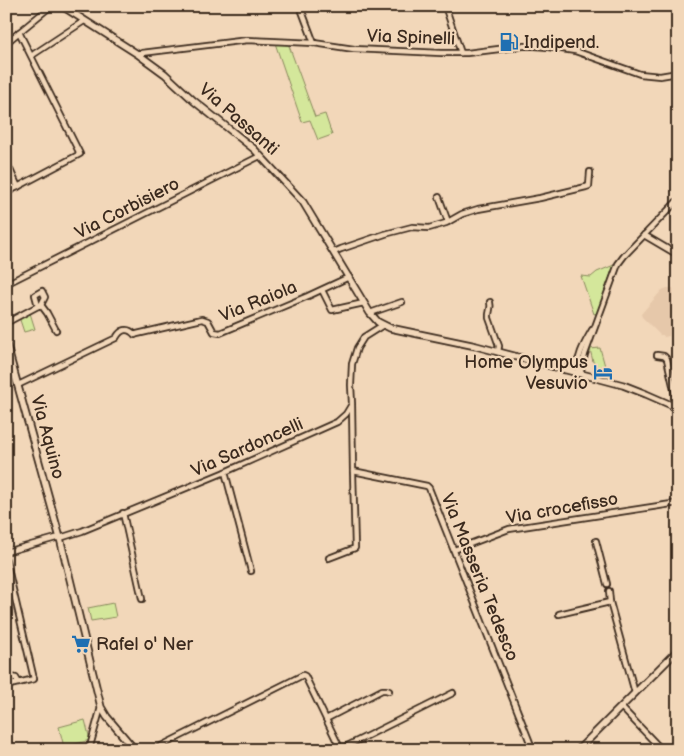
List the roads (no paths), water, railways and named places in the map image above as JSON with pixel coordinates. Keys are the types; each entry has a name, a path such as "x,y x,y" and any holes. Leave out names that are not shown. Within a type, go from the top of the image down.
{"street":[{"path":"6,43 51,6"},
{"name":"Via Passanti","path":"62,6 139,55 165,74 260,156 303,202 370,313 383,325"},
{"path":"300,6 314,43"},
{"path":"445,6 461,53"},
{"path":"34,54 84,21"},
{"path":"6,193 80,154 19,32"},
{"name":"Via Spinelli","path":"139,55 142,53 248,40 314,43 354,49 461,53 523,46 575,51 640,74 660,76 678,73"},
{"name":"Via Corbisiero","path":"6,284 260,156"},
{"path":"6,161 18,187"},
{"path":"334,252 385,234 412,227 430,228 478,209 540,198 586,187 589,186 590,172"},
{"path":"439,196 448,222"},
{"path":"579,374 618,264 678,200"},
{"path":"644,235 678,255"},
{"name":"Via Raiola","path":"18,385 116,338 126,330 130,330 135,335 202,319 208,321 214,332 220,332 349,277"},
{"path":"322,290 332,310 364,303"},
{"path":"370,313 402,302"},
{"path":"490,302 489,318 498,346 498,352"},
{"path":"6,323 40,305 47,313 56,330"},
{"path":"329,558 355,548 352,364 357,348 364,337 383,325 498,352 629,387 678,408"},
{"path":"579,374 579,359 582,347 595,325"},
{"name":"Via Aquino","path":"6,343 60,538 101,707"},
{"path":"657,355 664,356 667,359 678,408"},
{"path":"564,370 573,367 579,359"},
{"name":"Via Sardoncelli","path":"6,552 82,531 225,472 337,422 346,414 352,404"},
{"name":"Via Masseria Tedesco","path":"353,471 427,486 430,490 534,750"},
{"path":"225,472 251,571"},
{"name":"Via crocefisso","path":"454,550 510,529 678,503"},
{"path":"123,513 142,599"},
{"path":"596,541 607,584"},
{"path":"6,560 34,679 6,686"},
{"path":"609,591 610,602 635,693"},
{"path":"559,614 610,602"},
{"path":"578,750 678,650"},
{"path":"153,750 302,675 305,676 341,749"},
{"path":"6,676 16,678 19,683"},
{"path":"326,719 382,690 389,691"},
{"path":"341,749 453,693"},
{"path":"341,749 430,701"},
{"path":"89,750 101,707"},
{"path":"101,707 135,750"},
{"path":"621,707 662,750"}],"place":[{"name":"Indipend.","path":"509,42"},
{"name":"Home Olympus Vesuvio","path":"603,372"},
{"name":"Rafel o' Ner","path":"81,644"}]}
